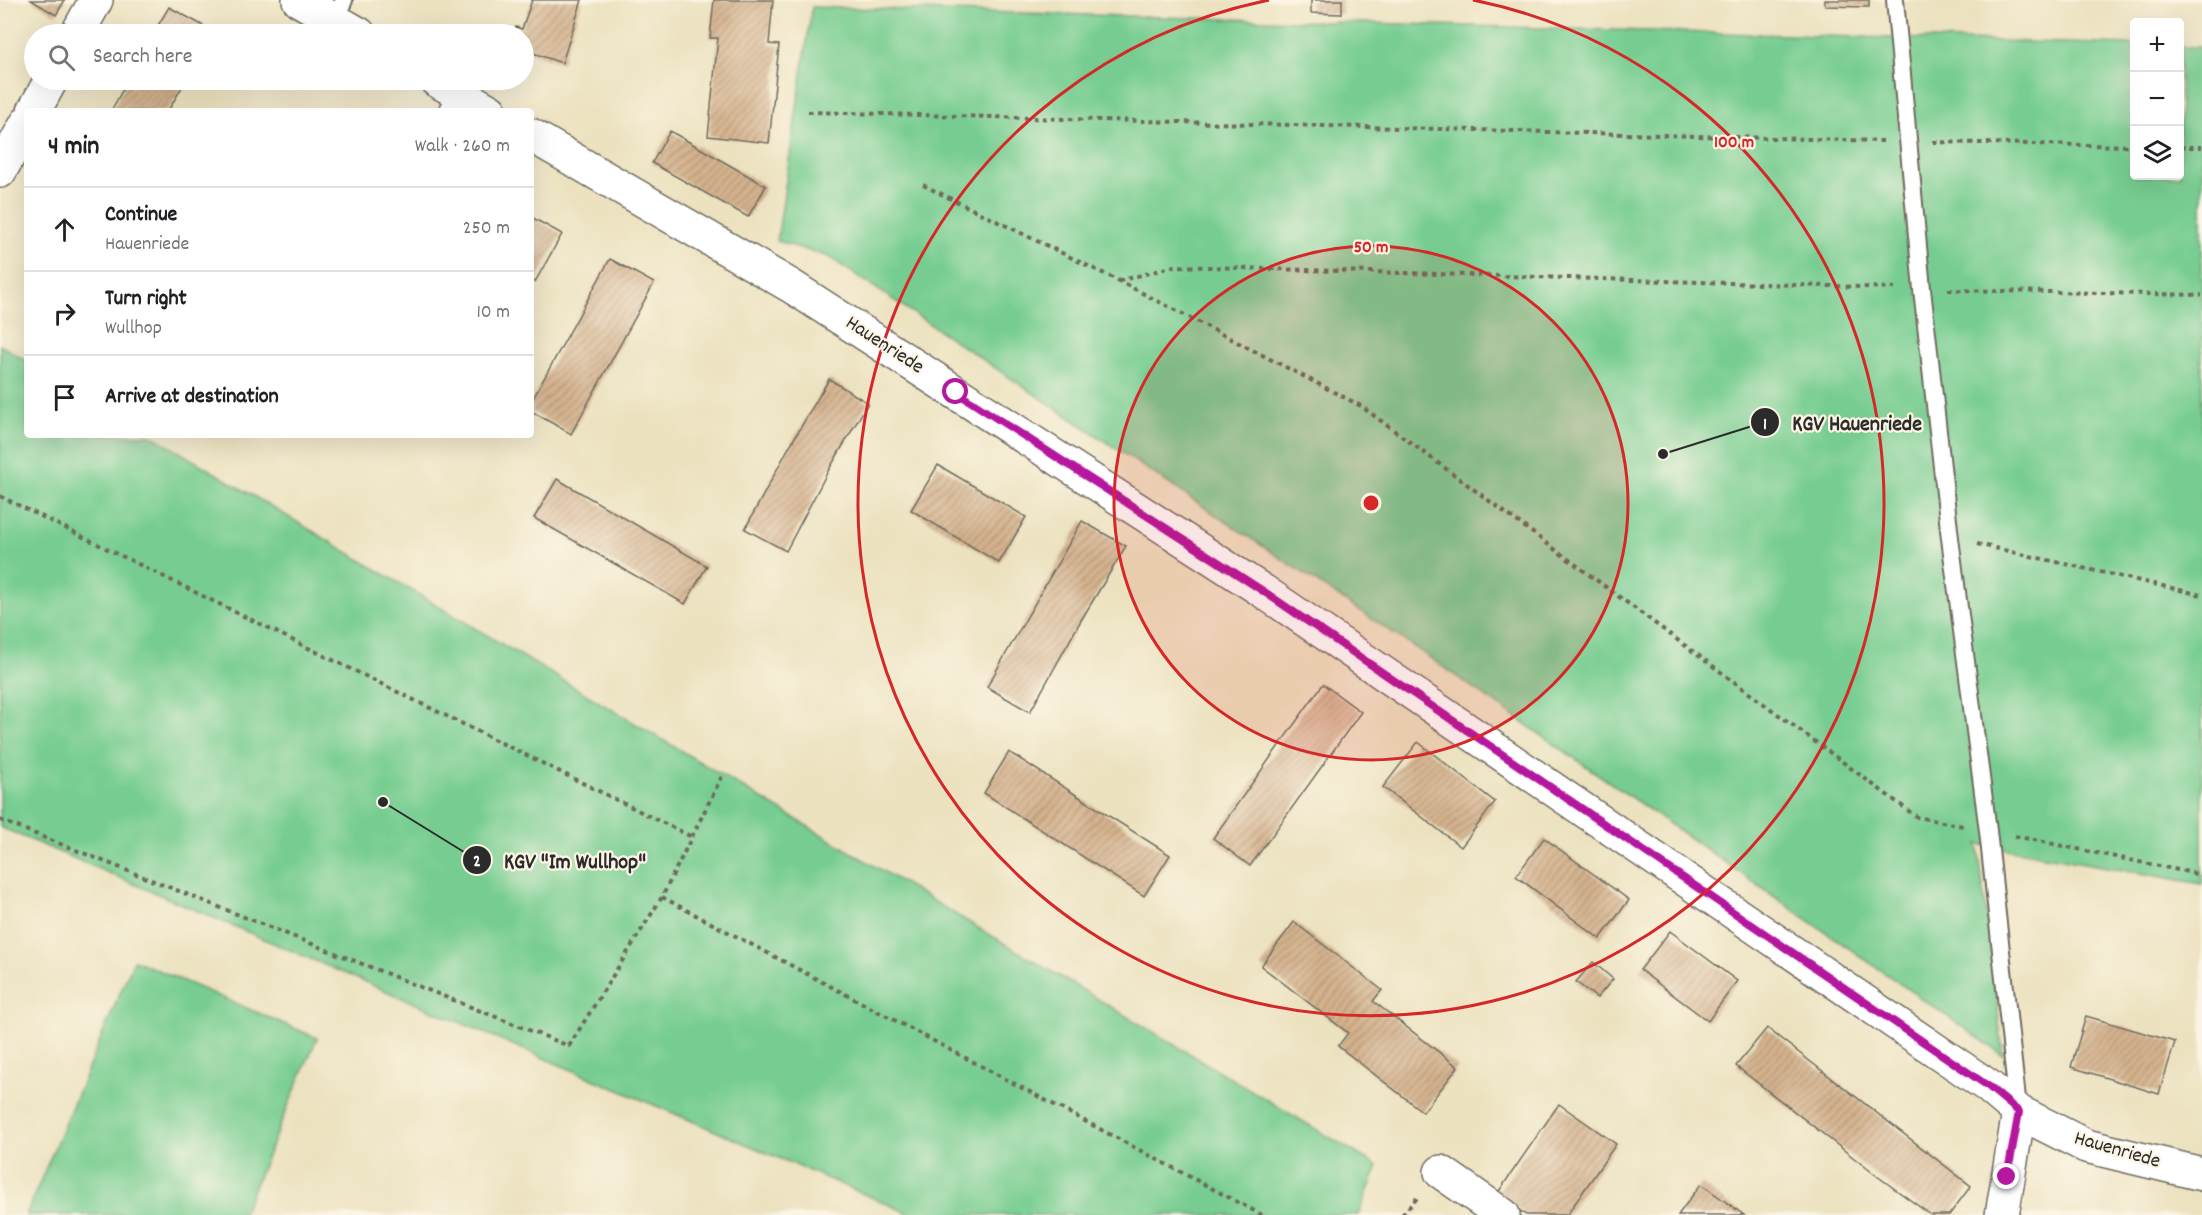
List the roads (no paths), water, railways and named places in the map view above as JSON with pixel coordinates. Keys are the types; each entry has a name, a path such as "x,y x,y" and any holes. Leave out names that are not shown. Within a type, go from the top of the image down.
{"street":[{"path":"83,24 96,0"},
{"path":"299,0 346,18"},
{"path":"36,108 46,90"},
{"path":"447,94 482,108"},
{"path":"0,171 24,128"},
{"name":"Hauenriede","path":"534,137 790,286 1263,591 1988,1086 2019,1112 2086,1146 2202,1174"},
{"path":"2002,1215 2019,1112"},
{"path":"1441,1172 1503,1215"}],"lane":[{"path":"1895,0 1922,289 1950,538 1988,831 2019,1112"}],"place":[{"name":"KGV Hauenriede","path":"1663,454"},
{"name":"KGV \"Im Wullhop\"","path":"383,802"}]}
